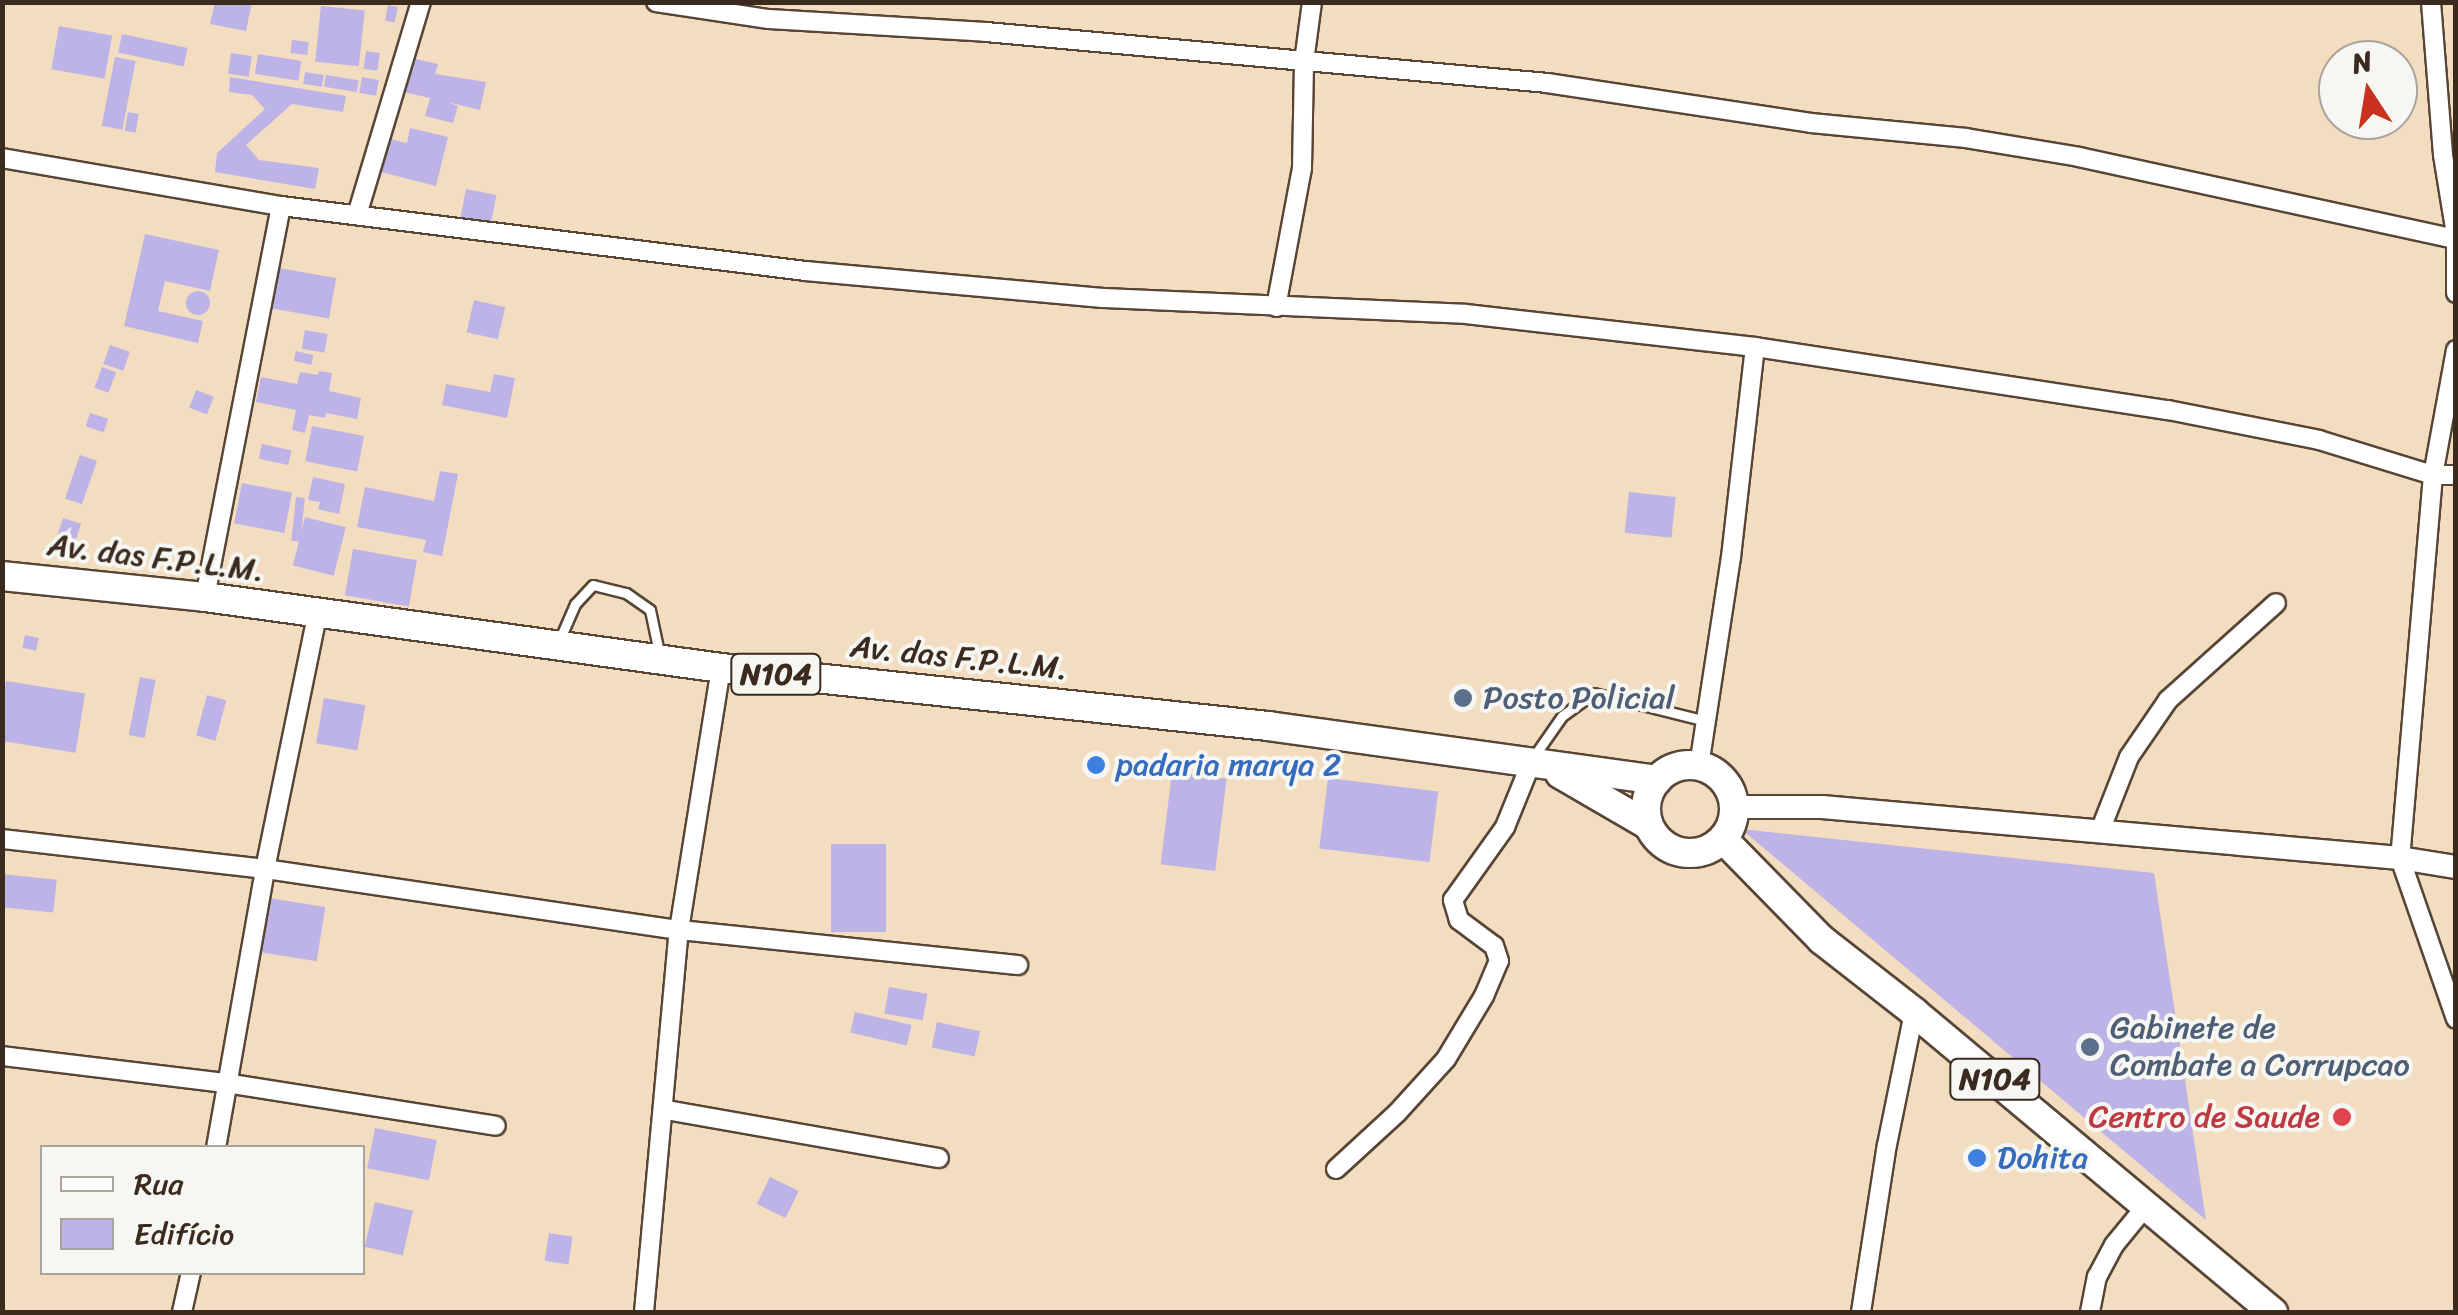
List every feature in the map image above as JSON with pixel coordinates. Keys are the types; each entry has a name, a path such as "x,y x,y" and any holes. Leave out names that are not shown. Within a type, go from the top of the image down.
{"main road":[{"name":"Av. das F.P.L.M.","path":"2,576 205,597 721,668 1268,726 1657,780"},
{"name":"Av. das F.P.L.M.","path":"1540,765 1648,825"},
{"path":"1699,766 1728,785 1735,807 1724,839"},
{"name":"N104","path":"1657,780 1676,767 1699,766"},
{"path":"1648,825 1646,801 1657,780"},
{"path":"1735,807 1822,807 2400,858 2456,867"},
{"name":"N104","path":"1648,825 1662,844 1682,853 1704,851 1724,839 1822,940 2273,1312"}],"street":[{"path":"357,215 421,2"},
{"path":"656,2 769,19 986,32 1547,82 1811,124 1966,138 2115,164 2456,240"},
{"path":"1276,307 1302,168 1304,62 1312,2"},
{"path":"2432,2 2443,154 2456,240 2452,268 2456,293"},
{"path":"2,158 281,206 806,271 1102,298 1466,314 1755,347 2168,410 2319,440 2433,475 2456,475"},
{"path":"205,597 281,206"},
{"path":"1699,766 1755,347"},
{"path":"2456,350 2433,475 2400,858 2456,1019"},
{"path":"2100,831 2129,757 2168,700 2276,602"},
{"path":"216,1145 265,869 317,614"},
{"path":"644,1312 666,1110 679,930 721,668"},
{"path":"1336,1169 1397,1113 1446,1059 1484,996 1500,962 1494,946 1459,920 1453,900 1505,828 1540,765"},
{"path":"2,839 265,869 679,930 1018,965"},
{"path":"1861,1312 1887,1145 1914,1012"},
{"path":"2,1056 226,1083 496,1126"},
{"path":"666,1110 938,1158"},
{"path":"2090,1312 2097,1277 2114,1245 2146,1206"},
{"path":"182,1312 190,1275"}],"lane":[{"path":"557,646 575,604 593,585 626,593 650,610 660,660"},
{"path":"1540,765 1562,716 1594,693 1706,720"}],"building":[{"path":"215,2 252,2 246,31 210,24"},
{"path":"388,5 398,7 395,23 385,21"},
{"path":"321,6 365,11 359,66 315,62"},
{"path":"59,26 112,35 105,79 51,69"},
{"path":"122,34 188,48 184,67 118,53"},
{"path":"292,40 309,42 307,55 290,53"},
{"path":"366,51 380,53 377,71 363,69"},
{"path":"231,53 252,56 249,77 228,74"},
{"path":"258,54 301,61 298,81 255,74"},
{"path":"115,57 136,61 122,130 102,126"},
{"path":"412,58 438,64 435,74 486,82 480,110 447,102 458,106 453,123 425,116 430,98 404,92"},
{"path":"305,72 324,75 322,87 303,84"},
{"path":"326,75 359,80 357,92 324,87"},
{"path":"230,77 346,96 343,112 292,104 246,145 259,160 319,168 315,189 215,172 217,153 265,109 252,95 229,92"},
{"path":"362,77 379,80 376,96 359,93"},
{"path":"128,112 139,114 136,133 125,131"},
{"path":"410,128 448,137 436,186 377,171 385,138 407,143"},
{"path":"466,189 496,195 491,224 460,218"},
{"path":"145,234 219,250 210,291 165,281 158,311 203,321 198,343 124,326"},
{"path":"279,268 336,278 329,318 272,308"},
{"path":"193,291 203,291 210,303 203,315 193,315 186,308 186,298"},
{"path":"474,300 505,307 498,339 467,332"},
{"path":"305,330 328,334 324,353 302,349"},
{"path":"110,345 130,352 123,371 103,364"},
{"path":"296,351 314,355 311,365 294,361"},
{"path":"102,367 116,372 109,393 94,388"},
{"path":"319,371 332,373 329,391 361,398 357,419 326,413 325,418 309,415 305,433 292,430 296,410 256,402 261,377 297,384 300,372 318,375"},
{"path":"494,374 515,378 507,418 442,405 446,384 490,392"},
{"path":"196,390 214,397 207,415 189,408"},
{"path":"90,413 108,419 104,432 86,426"},
{"path":"312,426 364,436 357,471 305,461"},
{"path":"262,444 291,450 288,465 259,459"},
{"path":"80,455 97,461 82,504 65,498"},
{"path":"440,471 458,474 442,556 423,552 426,540 357,527 365,487 434,501"},
{"path":"313,477 345,484 339,514 318,509 320,502 308,500"},
{"path":"242,483 292,493 284,533 234,523"},
{"path":"1629,492 1676,497 1671,538 1625,533"},
{"path":"296,497 305,498 300,542 291,541"},
{"path":"305,517 346,527 334,576 293,566"},
{"path":"63,518 81,524 75,543 57,537"},
{"path":"353,549 417,560 409,607 345,595"},
{"path":"25,635 39,638 36,651 22,648"},
{"path":"140,677 156,680 144,738 129,735"},
{"path":"6,681 85,694 76,753 2,741"},
{"path":"207,695 226,700 215,741 196,736"},
{"path":"324,698 365,705 357,751 316,743"},
{"path":"1172,772 1227,779 1215,871 1161,864"},
{"path":"1328,778 1438,792 1430,862 1319,848"},
{"name":"Gabinete de Combate a Corrupcao","path":"1741,829 2154,873 2206,1220"},
{"path":"831,844 886,844 886,932 831,932"},
{"path":"2,874 57,880 53,913 2,907"},
{"path":"269,898 325,907 317,961 260,952"},
{"path":"889,987 927,994 923,1020 884,1014"},
{"path":"855,1012 912,1025 907,1046 850,1032"},
{"path":"937,1022 980,1031 975,1057 932,1047"},
{"path":"375,1128 437,1140 429,1180 367,1168"},
{"path":"770,1177 799,1191 786,1218 757,1204"},
{"path":"375,1202 413,1211 403,1256 365,1247"},
{"path":"549,1233 573,1237 568,1264 545,1261"}],"place":[{"name":"Posto Policial","path":"1463,698"},
{"name":"padaria marya 2","path":"1096,765"},
{"name":"Gabinete de Combate a Corrupcao","path":"2090,1047"},
{"name":"Centro de Saude","path":"2342,1117"},
{"name":"Dohita","path":"1977,1158"}]}
